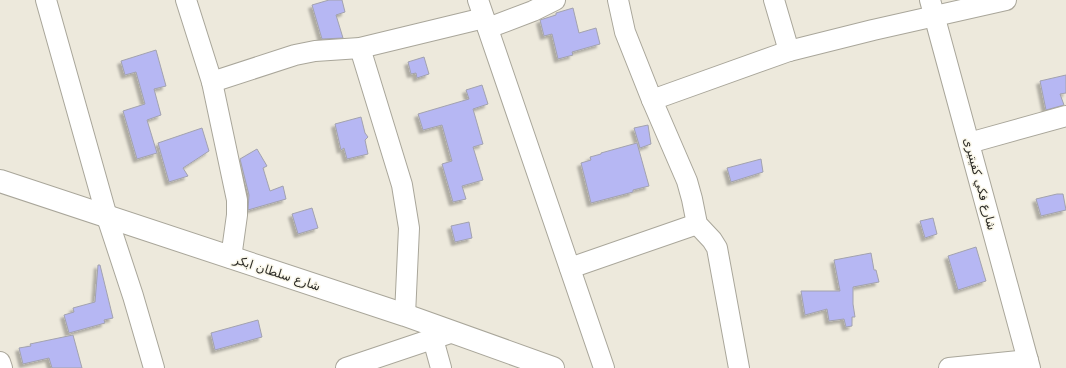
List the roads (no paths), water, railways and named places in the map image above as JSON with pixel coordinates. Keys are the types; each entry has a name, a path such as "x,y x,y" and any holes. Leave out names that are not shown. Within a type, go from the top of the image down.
{"highway":[{"name":"شارع سلطان ابكر","path":"0,181 405,315 443,335 553,368"}],"street":[{"path":"46,0 107,217 133,296 154,368"},
{"path":"186,0 212,82 237,200 237,215 231,258"},
{"path":"478,0 604,368"},
{"path":"212,82 296,55 315,51 360,48 486,23 532,11 555,0"},
{"path":"618,0 625,32 687,181 697,224 712,240 720,257 739,368"},
{"path":"774,0 789,52"},
{"path":"652,100 789,52 873,30 933,8 1006,0"},
{"name":"شارع فكي كفيتيرى","path":"933,8 1029,364"},
{"path":"360,48 402,185 406,207 409,228 405,315"},
{"path":"969,143 1066,116"},
{"path":"570,268 697,224"},
{"path":"346,368 443,335 441,368"},
{"path":"0,362 2,368"},
{"path":"949,368 1029,364"}]}
